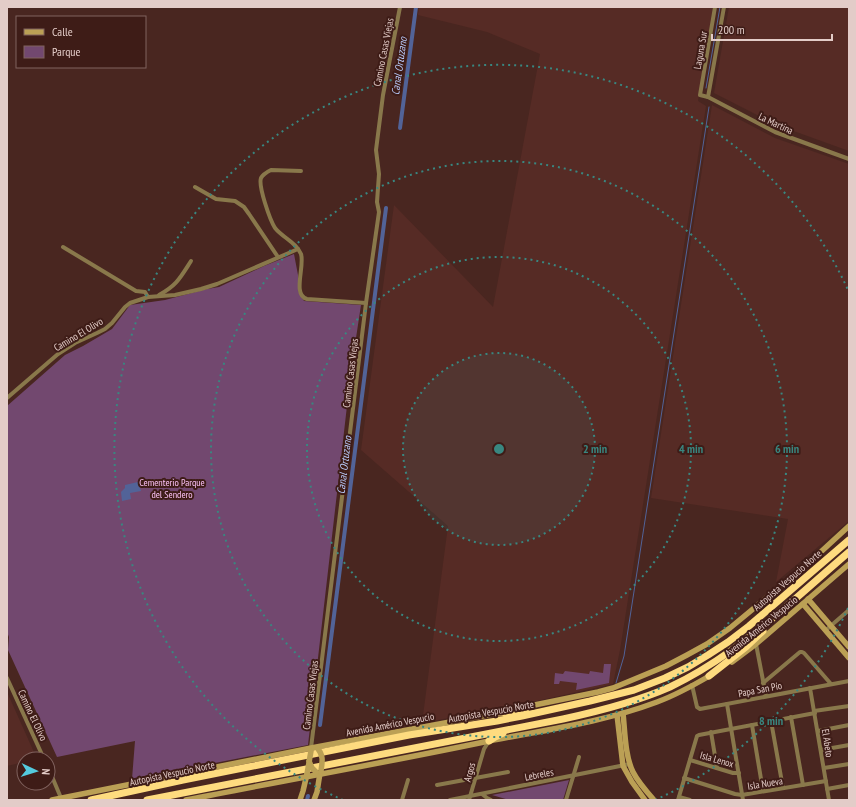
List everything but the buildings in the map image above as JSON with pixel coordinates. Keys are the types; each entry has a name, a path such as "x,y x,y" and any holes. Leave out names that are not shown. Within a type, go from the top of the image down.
{"highway":[{"name":"Autopista Vespucio Norte","path":"91,800 409,735 497,721 634,690 665,678 698,661 728,642 749,626 849,540"},
{"name":"Autopista Vespucio Norte","path":"147,800 563,719 635,701 661,691 692,676 717,661 774,617 849,552"},
{"path":"709,676 756,638 774,617"},
{"path":"495,713 550,710"},
{"path":"489,741 500,734 518,728"}],"main road":[{"name":"Avenida Américo Vespucio","path":"52,800 314,747 495,713 616,687 676,662 701,648 730,628 812,560 849,526"},
{"name":"Avenida Américo Vespucio","path":"186,800 617,715 659,701 692,686 735,660 756,644 849,564"},
{"path":"808,599 849,647"},
{"path":"802,604 849,658"},
{"path":"623,713 630,764 636,778 654,800"},
{"path":"617,715 623,766 632,782 646,800"},
{"path":"300,800 309,761 314,747 321,753 323,758 314,800"},
{"path":"309,761 312,768 319,773"}],"street":[{"name":"Camino Casas Viejas","path":"314,747 366,303 380,212 377,202 379,174 376,150 383,95 400,7"},
{"name":"Laguna Sur","path":"708,97 718,18 715,7"},
{"name":"Laguna Sur","path":"700,95 718,18 724,7"},
{"name":"La Martina","path":"700,95 708,97 779,134 849,159"},
{"path":"301,171 271,170 266,172 261,177 261,184 273,224 277,230 293,243 301,256 302,269 300,292 302,297 307,300 366,303"},
{"path":"195,187 216,199 240,203 278,257"},
{"path":"63,247 136,291 145,292 148,297"},
{"name":"Camino El Olivo","path":"7,398 58,354 75,343 105,329 130,303 148,297 175,295 218,284 298,249"},
{"path":"156,296 178,282 191,261"},
{"path":"826,630 849,610"},
{"path":"756,644 766,696"},
{"path":"764,683 800,652 802,652 832,684"},
{"name":"Camino El Olivo","path":"7,678 40,751"},
{"name":"Papa San Pío","path":"692,686 697,707 700,709 849,681"},
{"name":"El Abeto","path":"810,688 829,800"},
{"path":"727,704 743,800"},
{"path":"690,800 678,798 698,735 849,706"},
{"path":"792,717 803,785"},
{"path":"772,721 783,788"},
{"path":"752,725 763,791"},
{"path":"818,731 849,725"},
{"path":"711,732 717,768"},
{"name":"Argos","path":"470,798 484,749 489,741"},
{"path":"480,743 484,749"},
{"path":"821,750 849,746"},
{"path":"566,800 579,757"},
{"name":"Isla Lenox","path":"690,760 739,773"},
{"name":"Lebreles","path":"450,800 470,798 482,794 630,764"},
{"path":"824,768 849,764"},
{"path":"437,785 508,772"},
{"name":"Isla Nueva","path":"684,778 742,795 826,781"},
{"path":"402,800 408,780"},
{"path":"827,789 849,785"},
{"path":"56,786 61,798"},
{"path":"482,794 491,800"}],"shaded area":[{"path":"419,7 713,7 698,101 706,106 620,650 613,684 523,704 422,723 448,526 361,450 394,205 493,307 540,54 487,32 418,15"},
{"path":"729,7 849,7 849,151 777,125 714,93"},
{"path":"712,105 775,138 849,164 849,521 776,582 788,519 651,498"},
{"path":"7,692 33,751 16,751 16,764 7,766"}],"green space":[{"name":"Cementerio Parque del Sendero","path":"294,254 298,275 299,293 304,301 361,305 351,371 308,745 132,779 135,741 57,757 56,751 54,751 8,650 7,406 65,355 112,329 130,305 165,300 219,287"},
{"path":"604,664 611,664 609,683 576,690 577,683 560,681 559,684 554,684 555,673 563,674 565,671 589,674 590,671 603,673"},
{"path":"569,780 563,800 509,800 492,795"}],"water":[{"path":"138,482 141,491 130,493 131,499 122,501 121,492 125,488 125,485"}],"waterway":[{"name":"Canal Ortuzano","path":"400,128 416,7"},
{"path":"706,88 720,7"},
{"path":"616,683 624,656 709,107"},
{"name":"Canal Ortuzano","path":"320,725 386,208"},
{"name":"Canal Ortuzano","path":"307,800 308,796"}]}
